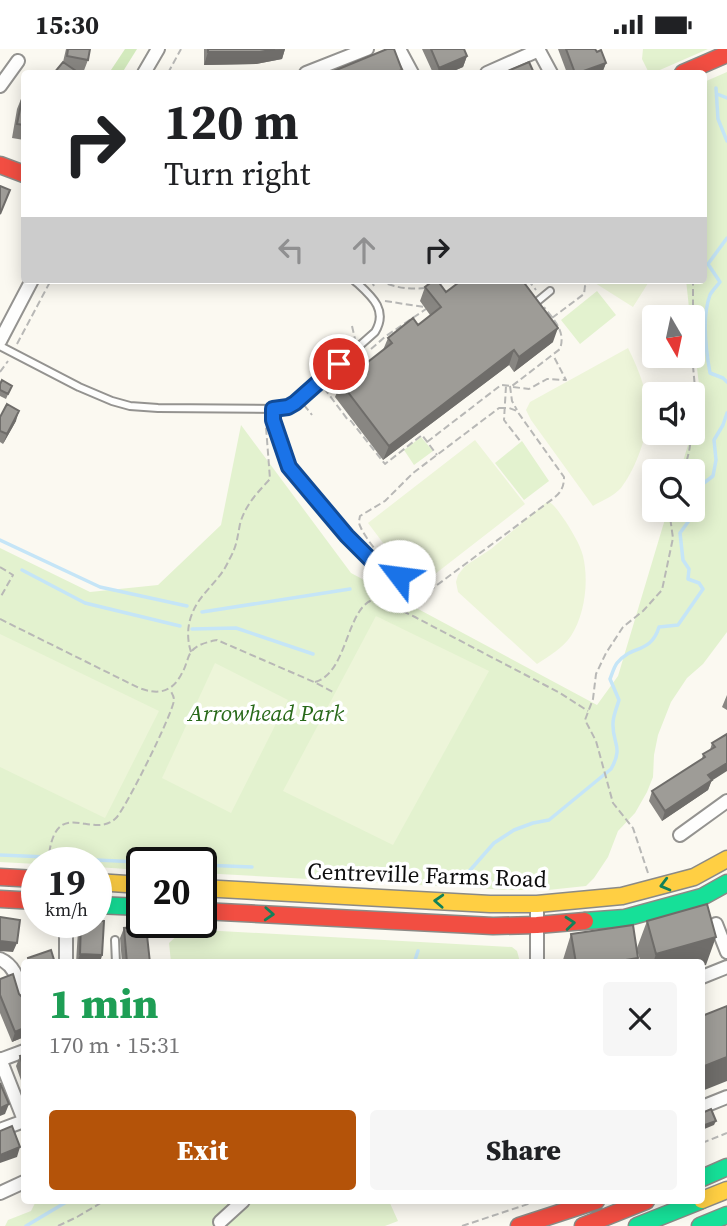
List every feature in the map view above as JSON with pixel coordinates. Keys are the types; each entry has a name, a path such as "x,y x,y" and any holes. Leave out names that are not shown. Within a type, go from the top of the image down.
{"main road":[{"path":"690,70 727,54"},
{"path":"0,165 21,173"},
{"name":"Centreville Farms Road","path":"217,889 490,904 537,904 622,896 694,877 727,859"},
{"path":"0,877 21,878"},
{"name":"Centreville Farms Road","path":"217,912 493,926 537,925 625,918 702,897 727,883"},
{"path":"0,898 21,900"},
{"path":"705,1164 727,1157"},
{"path":"705,1177 727,1167"},
{"path":"705,1198 727,1189"},
{"path":"519,1226 587,1204"},
{"path":"583,1226 638,1204"},
{"path":"637,1226 691,1204"},
{"path":"699,1226 727,1215"}],"street":[{"path":"146,70 158,49"},
{"path":"314,70 367,49"},
{"path":"399,49 410,70"},
{"path":"494,70 539,50 549,70"},
{"path":"0,86 18,61"},
{"path":"0,343 30,284"},
{"path":"680,835 727,801"},
{"path":"537,904 537,959"},
{"path":"716,924 727,952"},
{"path":"66,938 66,959"},
{"path":"0,959 13,968 21,992"},
{"path":"705,976 727,967"},
{"path":"21,1052 0,1059 21,1112"},
{"path":"705,1106 727,1097"},
{"path":"0,1130 21,1121"},
{"path":"0,1193 21,1183"},
{"path":"220,1222 240,1204"}],"lane":[{"path":"0,343 79,387 111,401 158,408 288,407 300,400 375,332 380,324 379,309 372,297 358,284"},
{"path":"538,301 550,291"},
{"path":"273,409 273,418 289,467 339,527 376,565 385,573 399,576"},
{"path":"114,940 116,959"}],"path":[{"path":"170,70 181,49"},
{"path":"0,372 7,364 49,284"},
{"path":"388,284 399,288 427,287"},
{"path":"521,442 504,420 510,386 560,349 562,338 562,332 538,301 530,284"},
{"path":"552,318 584,294 588,284"},
{"path":"693,284 694,305"},
{"path":"364,355 428,307 384,301"},
{"path":"427,442 501,385 529,389 547,379 566,380 553,355"},
{"path":"7,364 13,363"},
{"path":"319,382 385,464 422,435 437,455"},
{"path":"510,386 512,401 517,411 564,477 564,485 560,492 425,594 415,594 367,537 359,524 360,516 385,501 413,473 499,408 517,411"},
{"path":"319,394 325,389"},
{"path":"300,400 312,415"},
{"path":"301,409 305,406"},
{"path":"191,652 188,644 190,617 220,576 236,547 240,524 253,496 270,479 266,418 273,418"},
{"path":"649,877 633,828 613,803 596,741 586,720 593,699 596,674 606,653 623,628 662,590 673,538 671,522"},
{"path":"375,599 376,565"},
{"path":"0,567 13,575 0,598"},
{"path":"314,682 331,673 356,619 367,603 375,599 560,693 589,711"},
{"path":"0,619 148,691 170,689 182,674 191,652 206,642 217,640 334,692"},
{"path":"51,847 54,835 64,824 75,821 108,824 118,817 150,756 174,701 170,689"},
{"path":"705,1142 727,1133"},
{"path":"58,1226 99,1204"},
{"path":"462,1226 528,1204"}],"green space":[{"path":"125,49 137,49 124,70 111,70"},
{"path":"643,49 708,49 660,70 648,70 642,59"},
{"name":"Arrowhead Park","path":"727,72 727,632 703,664 687,678 671,702 658,735 653,777 647,792 635,813 618,831 608,857 586,886 511,890 217,874 217,847 126,847 126,869 112,868 112,847 21,847 21,863 0,862 0,548 90,592 158,585 221,525 241,425 351,573 597,705 618,676 664,522 705,522 705,459 684,459 688,445 705,445 705,382 699,382 697,368 705,368 705,305 689,305 686,284 707,284 707,81"},
{"path":"597,284 647,284 633,307"},
{"path":"597,291 616,315 580,344 561,320"},
{"path":"628,348 642,383 643,445 621,488 593,506 531,420 526,410 530,402"},
{"path":"421,437 433,451 414,465 404,450"},
{"path":"475,440 525,504 417,588 368,523"},
{"path":"522,441 549,481 524,500 495,463"},
{"path":"548,501 566,522 580,547 586,586 580,618 571,636 560,648 537,664 458,592 456,582 465,566 491,549"},
{"path":"376,616 489,671 393,845 283,791"},
{"path":"0,634 159,711 105,818 0,767"},
{"path":"215,663 288,700 231,813 162,778"},
{"path":"217,931 512,947 517,951 519,959 171,959 169,943 174,938 217,938"},
{"path":"34,1204 390,1204 398,1221 385,1226 5,1226 8,1220 31,1211"}],"building":[{"path":"68,49 90,49 88,60 67,56"},
{"path":"208,49 275,49 260,52 208,52"},
{"path":"387,49 394,49 402,70 336,70"},
{"path":"431,49 464,49 467,56 439,68"},
{"path":"566,49 595,49 597,52 601,50 606,63 586,70 574,70"},
{"path":"63,62 75,70 56,70"},
{"path":"529,62 533,70 510,70"},
{"path":"21,104 21,125 17,124"},
{"path":"0,186 10,190 0,214"},
{"path":"429,284 440,284 446,292 457,284 525,284 558,328 519,357 514,350 389,446 341,383 392,343 388,338 413,318 418,325 441,307 425,287"},
{"path":"2,380 12,386 8,394 0,390"},
{"path":"7,404 19,411 7,434 0,431 0,417"},
{"path":"727,734 727,763 708,775 712,780 665,811 652,791 705,757 703,754 715,747 712,743"},
{"path":"707,904 716,937 656,954 647,921"},
{"path":"0,917 20,920 17,943 0,941"},
{"path":"633,925 638,958 575,959 571,934"},
{"path":"124,928 126,928 126,938 147,938 150,959 127,959"},
{"path":"80,938 103,938 102,955 80,954"},
{"path":"51,950 54,959 28,959"},
{"path":"13,974 21,996 21,1029 15,1032 0,995 0,979"},
{"path":"727,1006 727,1057 705,1066 705,1015"},
{"path":"0,1083 9,1104 0,1108"},
{"path":"711,1109 716,1121 705,1125 705,1112"},
{"path":"12,1126 20,1147 0,1155 0,1131"}],"waterway":[{"path":"716,88 718,119 727,141"},
{"path":"717,94 727,98"},
{"path":"727,238 708,264 720,282 710,295 705,323 710,373 727,382"},
{"path":"705,482 713,476 716,460 714,440 727,413"},
{"path":"465,876 494,843 514,830 549,820 611,769 617,755 613,723 619,700 610,679 615,666 622,657 646,646 659,627 678,625 703,589 699,583 688,579 689,569 683,560 680,533 688,522"},
{"path":"0,540 100,587 187,606"},
{"path":"22,570 85,603 180,626"},
{"path":"202,612 350,589"},
{"path":"192,629 236,628 313,654"},
{"path":"0,855 21,856"},
{"path":"112,861 126,861"},
{"path":"217,866 252,867"},
{"path":"415,959 418,951"},
{"path":"26,1226 63,1204"}],"traffic: fast":[{"path":"585,921 625,918 702,897 727,883"},
{"path":"112,906 126,906"},
{"path":"705,1177 727,1167"},
{"path":"637,1226 692,1204"},
{"path":"700,1226 727,1215"}],"traffic: slow":[{"path":"217,889 490,904 537,904 622,896 694,877 727,859"},
{"path":"112,883 126,884"},
{"path":"705,1199 727,1190"}],"traffic: jam":[{"path":"690,70 727,54"},
{"path":"0,165 21,173"},
{"path":"0,877 21,878"},
{"path":"0,899 21,900"},
{"path":"217,912 493,926 585,921"},
{"path":"519,1226 587,1204"},
{"path":"583,1226 638,1204"}],"route":[{"path":"339,364 295,403 281,409 273,409 273,420 289,467 347,536 372,561 385,573 399,576"}]}
